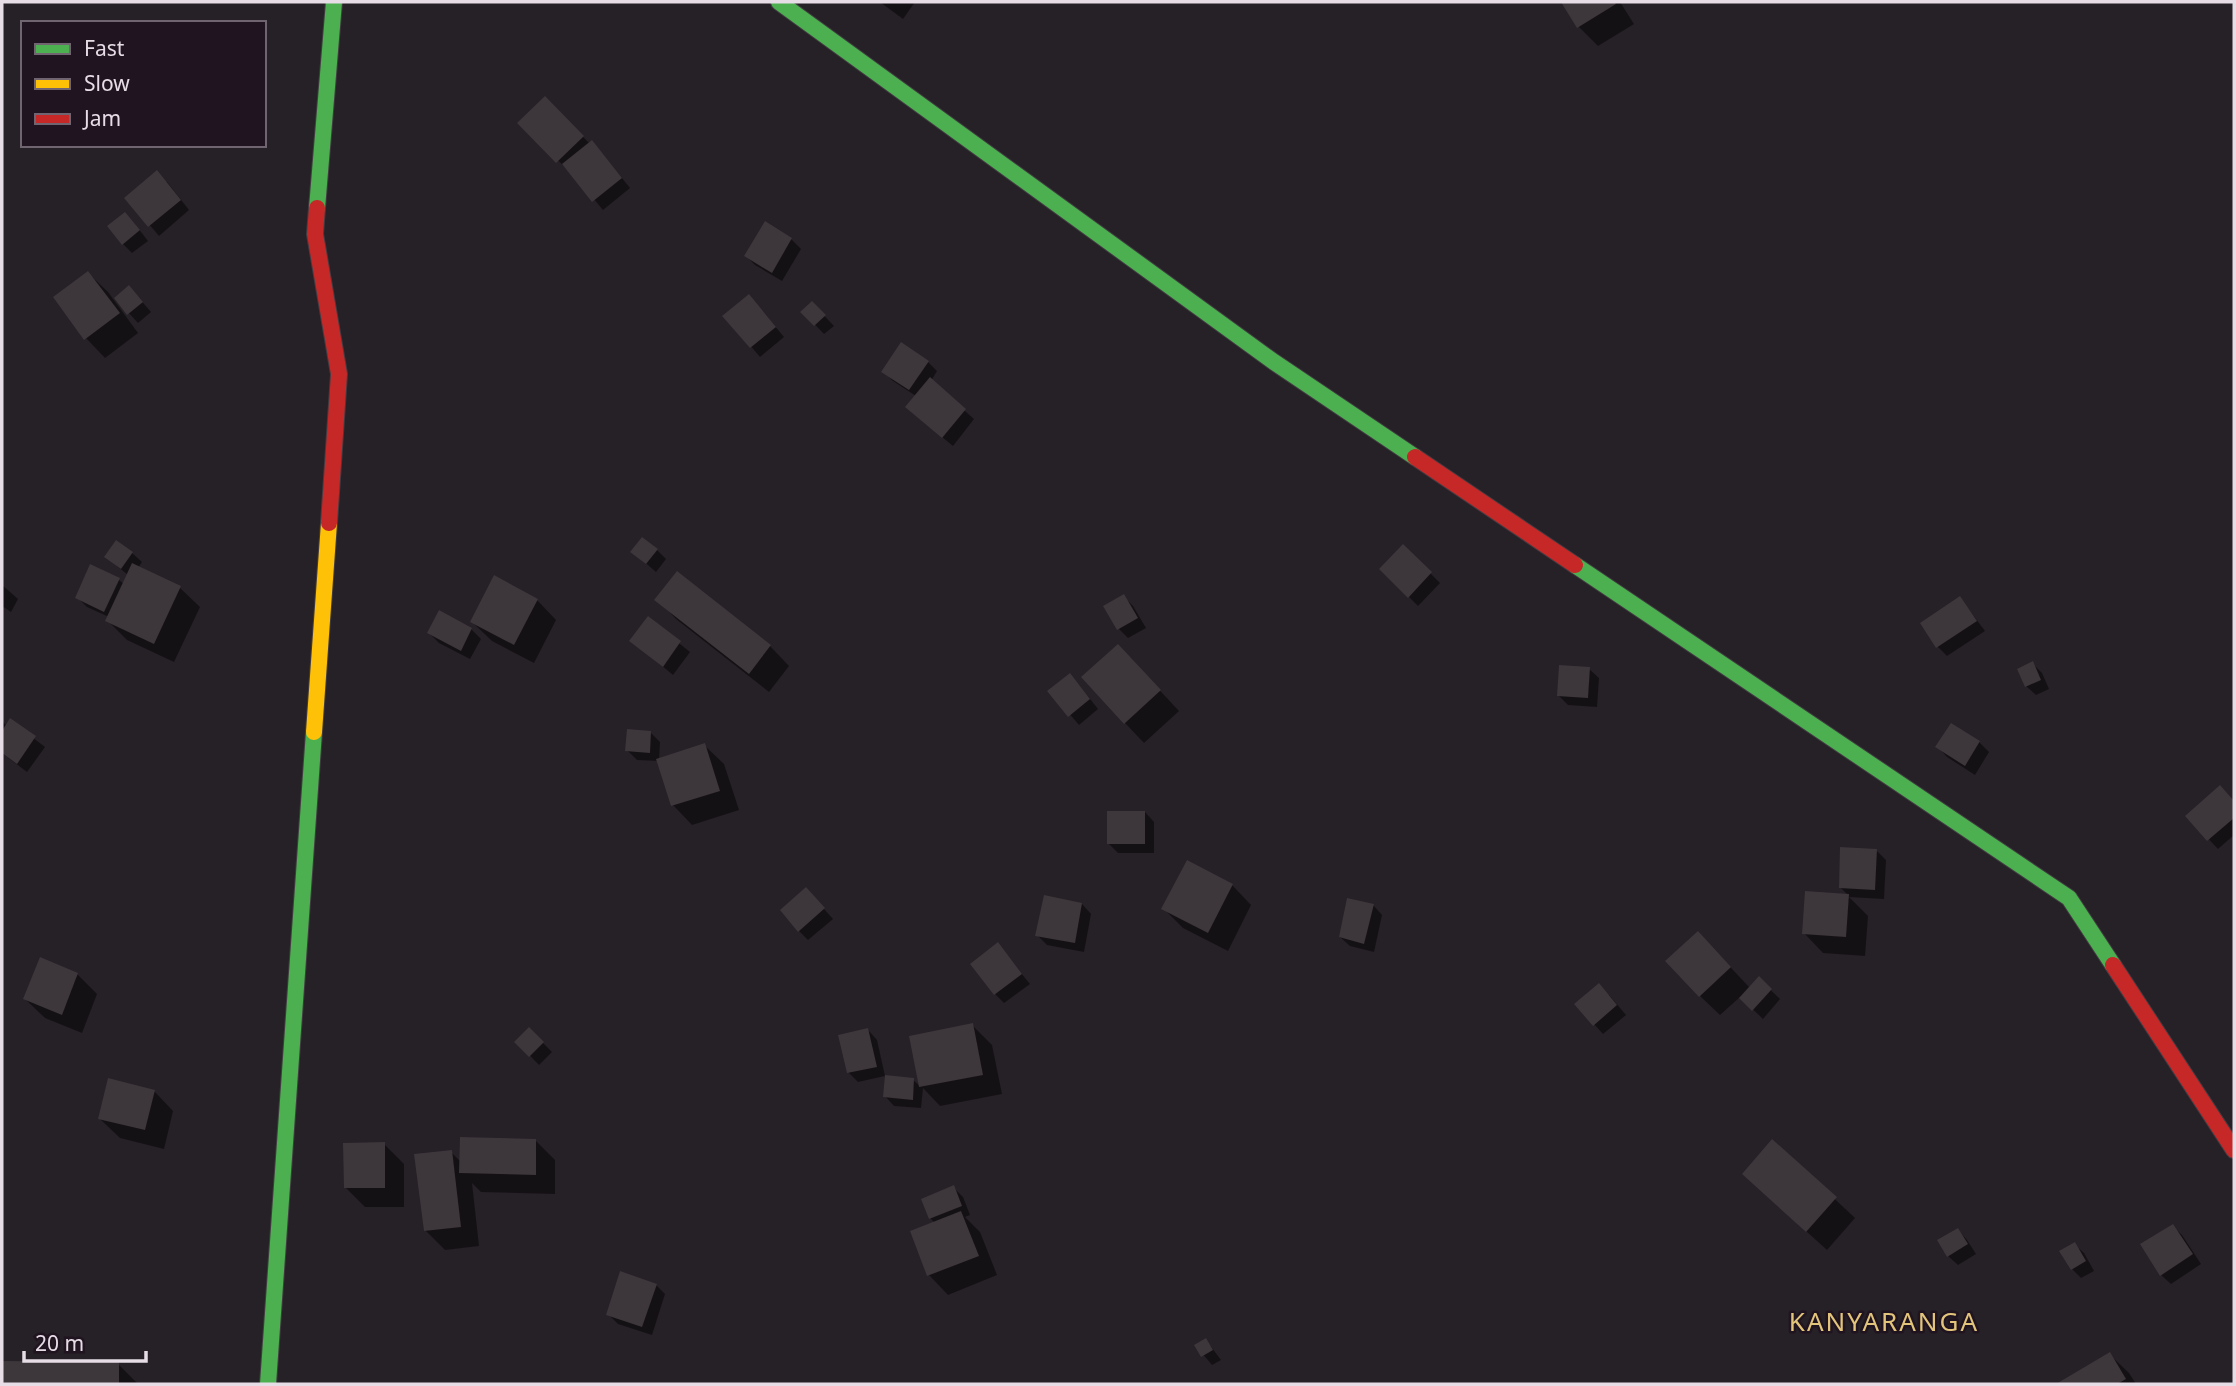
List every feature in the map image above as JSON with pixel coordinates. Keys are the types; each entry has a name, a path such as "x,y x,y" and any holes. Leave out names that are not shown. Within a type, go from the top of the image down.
{"street":[{"path":"268,1384 339,374 315,234 334,2"},
{"path":"779,2 1274,362 2069,898 2234,1150"}],"building":[{"path":"1561,2 1614,2 1616,4 1577,28"},
{"path":"545,96 584,136 556,163 517,123"},
{"path":"592,140 622,178 592,202 562,164"},
{"path":"157,170 181,200 148,227 124,198"},
{"path":"125,212 140,230 122,245 107,226"},
{"path":"765,221 792,238 772,273 744,256"},
{"path":"88,271 120,313 84,340 53,297"},
{"path":"129,285 143,302 127,315 114,298"},
{"path":"749,294 776,327 750,348 722,316"},
{"path":"812,301 826,315 814,326 800,312"},
{"path":"901,342 929,361 909,390 881,372"},
{"path":"930,377 966,409 942,438 905,407"},
{"path":"642,537 658,549 646,564 630,552"},
{"path":"116,540 133,552 121,569 104,557"},
{"path":"1403,544 1432,572 1408,598 1379,569"},
{"path":"132,563 181,586 154,644 105,621"},
{"path":"90,564 120,578 104,612 75,598"},
{"path":"677,571 771,645 749,674 654,600"},
{"path":"494,575 538,599 514,645 470,622"},
{"path":"1124,594 1138,618 1117,630 1103,606"},
{"path":"1960,596 1977,621 1936,648 1920,623"},
{"path":"439,610 472,628 461,651 427,633"},
{"path":"648,616 681,641 663,667 629,641"},
{"path":"1118,644 1161,690 1124,724 1081,677"},
{"path":"2033,661 2041,680 2025,687 2017,669"},
{"path":"1559,665 1590,667 1588,698 1557,696"},
{"path":"1070,673 1090,699 1068,717 1047,691"},
{"path":"10,718 36,736 17,764 2,753 2,731"},
{"path":"1951,723 1980,741 1965,766 1935,747"},
{"path":"627,729 651,731 650,753 625,751"},
{"path":"705,743 720,791 671,806 656,759"},
{"path":"2220,785 2234,801 2234,818 2207,841 2185,816"},
{"path":"1107,811 1145,811 1145,844 1107,844"},
{"path":"1840,847 1877,849 1875,890 1839,888"},
{"path":"1187,860 1233,884 1208,933 1161,909"},
{"path":"806,887 825,908 798,932 780,910"},
{"path":"1805,891 1849,894 1846,937 1802,934"},
{"path":"1044,895 1082,903 1075,943 1035,936"},
{"path":"1347,898 1374,904 1364,944 1339,937"},
{"path":"1698,931 1731,967 1699,997 1665,961"},
{"path":"998,942 1022,974 994,995 970,964"},
{"path":"40,957 78,973 62,1015 23,999"},
{"path":"1759,976 1772,989 1752,1011 1739,998"},
{"path":"1599,983 1617,1005 1593,1026 1574,1004"},
{"path":"973,1023 983,1075 919,1087 909,1036"},
{"path":"529,1027 544,1042 529,1057 514,1042"},
{"path":"868,1028 877,1067 847,1073 838,1035"},
{"path":"885,1075 914,1078 913,1100 883,1097"},
{"path":"108,1078 155,1090 145,1130 98,1119"},
{"path":"460,1137 536,1139 536,1175 459,1173"},
{"path":"1772,1139 1837,1197 1806,1232 1742,1174"},
{"path":"385,1142 385,1188 344,1188 343,1143"},
{"path":"452,1150 461,1227 424,1231 414,1154"},
{"path":"954,1185 962,1206 929,1219 921,1199"},
{"path":"961,1211 979,1256 927,1276 910,1231"},
{"path":"2173,1224 2193,1254 2160,1276 2140,1244"},
{"path":"1958,1228 1968,1244 1947,1257 1937,1240"},
{"path":"2075,1242 2086,1261 2071,1270 2059,1251"},
{"path":"620,1271 657,1284 642,1327 606,1315"},
{"path":"1206,1338 1213,1350 1201,1357 1194,1345"},
{"path":"2110,1352 2126,1379 2117,1384 2056,1384"},
{"path":"2,1361 119,1362 119,1384 2,1384"}],"traffic: fast":[{"path":"317,208 334,2"},
{"path":"779,2 1274,362 1415,457"},
{"path":"1575,565 2069,898 2113,965"},
{"path":"268,1384 314,732"}],"traffic: slow":[{"path":"314,732 329,523"}],"traffic: jam":[{"path":"317,208 315,234 339,374 329,523"},
{"path":"1415,457 1575,565"},
{"path":"2113,965 2234,1150"}],"district":[{"name":"KANYARANGA","path":"1884,1322"}]}
